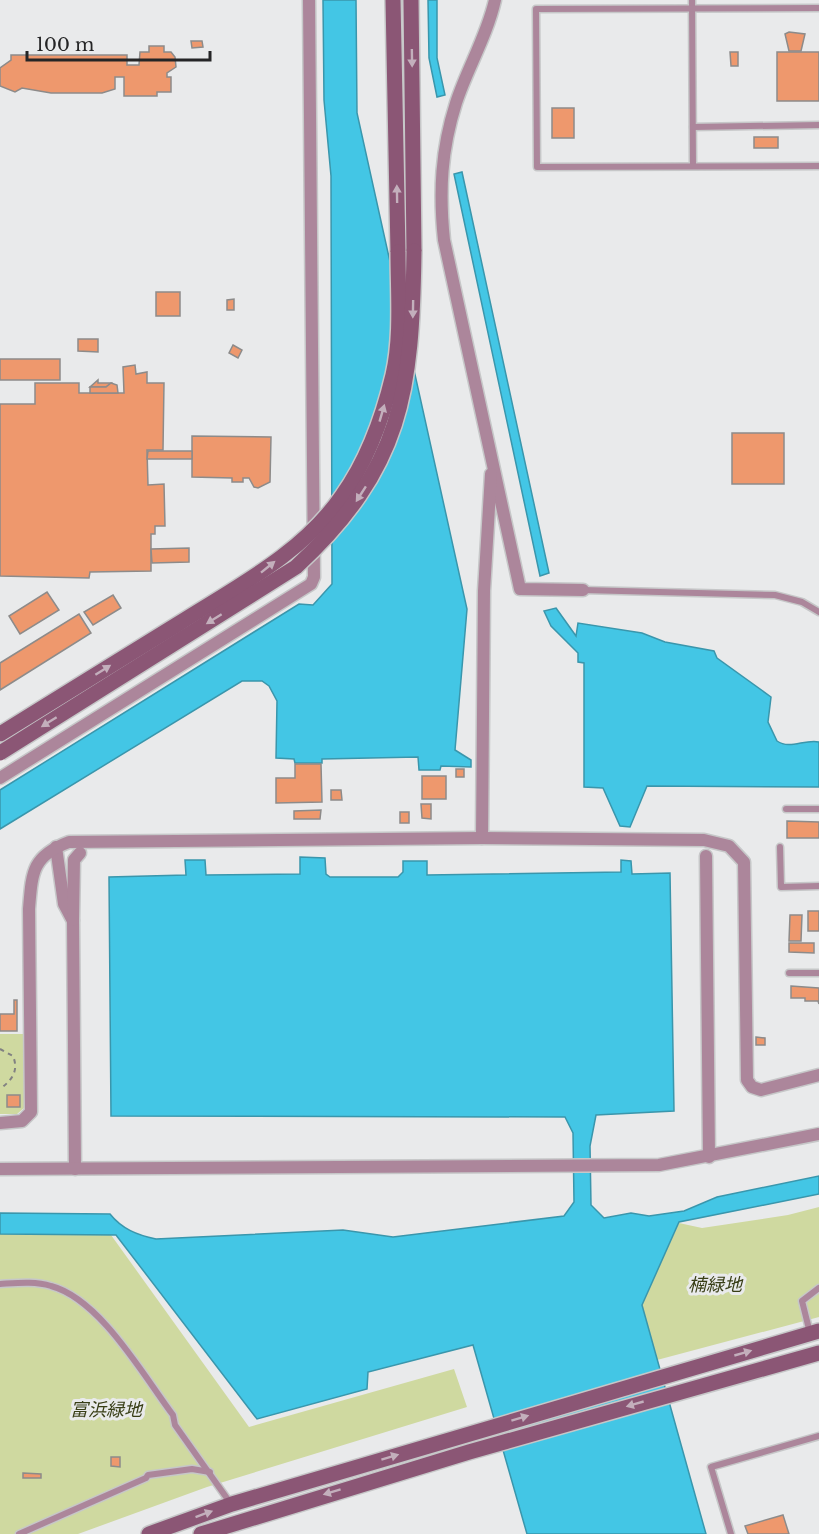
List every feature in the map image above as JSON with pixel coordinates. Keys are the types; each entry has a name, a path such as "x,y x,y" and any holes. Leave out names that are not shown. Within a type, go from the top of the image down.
{"street":[{"path":"0,778 311,584 314,565 309,0"},
{"path":"0,734 261,573 303,539 341,498 358,471 376,432 393,374 398,322 393,0"},
{"path":"0,753 296,567 328,537 358,499 377,467 396,423 407,379 413,327 411,0"},
{"path":"495,0 456,103 443,152 439,197 444,240 520,589 583,590"},
{"path":"482,838 484,591 492,458"},
{"path":"0,1123 22,1121 31,1112 31,883 38,862 48,850 69,842 482,838 704,840 729,846 744,862 747,1080 752,1087 761,1090 819,1075"},
{"path":"56,847 64,904 74,921"},
{"path":"75,1169 74,860 80,853"},
{"path":"706,856 709,1157"},
{"path":"0,1169 659,1165 819,1134"},
{"path":"149,1534 232,1504 815,1333"},
{"path":"201,1534 469,1452 691,1387 819,1353"}],"lane":[{"path":"692,0 693,166"},
{"path":"819,8 536,9 537,167 819,166"},
{"path":"693,126 819,125"},
{"path":"583,590 775,595 802,602 819,612"},
{"path":"786,809 819,809"},
{"path":"780,847 781,887 819,886"},
{"path":"789,973 819,973"},
{"path":"0,1284 46,1285 82,1300 105,1323 232,1504"},
{"path":"815,1333 802,1301 819,1288"},
{"path":"731,1534 711,1467 819,1436"},
{"path":"19,1534 146,1478 148,1475 192,1469 211,1472"}],"path":[{"path":"0,1049 14,1056 16,1069 9,1082 0,1089"}],"green space":[{"path":"0,1034 24,1034 24,1108 17,1114 0,1114"},
{"name":"楠緑地","path":"819,1207 819,1317 657,1360 642,1305 679,1223 702,1228 788,1215"},
{"name":"富浜緑地","path":"0,1234 111,1235 249,1427 454,1369 467,1407 207,1487 78,1534 0,1534"}],"water":[{"path":"323,0 356,0 357,113 467,609 455,750 471,760 471,767 441,766 440,770 419,770 418,757 322,759 322,763 295,763 294,759 276,758 277,701 269,686 262,681 242,681 0,829 0,790 299,604 313,605 332,584 331,176 324,100"},
{"path":"428,0 437,0 437,58 445,95 437,97 429,58"},
{"path":"462,172 549,573 540,576 454,174"},
{"path":"556,608 576,636 578,623 642,633 665,642 714,651 717,658 771,697 768,722 777,741 787,745 819,742 819,787 647,786 630,827 620,826 603,788 584,787 584,663 578,662 578,653 551,626 544,611"},
{"path":"300,857 325,858 326,874 330,877 398,877 403,872 403,861 427,861 427,875 621,872 621,860 631,861 632,874 670,873 674,1111 596,1115 590,1146 591,1205 604,1218 631,1213 649,1216 684,1211 717,1197 819,1176 819,1194 679,1222 642,1305 706,1534 527,1534 473,1345 368,1372 367,1389 257,1419 116,1235 0,1234 0,1213 110,1214 130,1231 156,1239 343,1230 393,1237 564,1216 574,1202 573,1133 565,1117 111,1116 109,877 186,875 185,860 205,860 206,875 300,874"}],"building":[{"path":"789,32 805,34 801,51 789,51 785,34"},
{"path":"191,41 202,41 203,47 192,48"},
{"path":"149,46 164,46 164,52 171,52 175,57 176,67 167,73 167,77 171,77 171,92 157,92 157,96 124,96 124,77 115,77 115,89 102,93 51,93 22,88 15,92 0,86 0,68 11,60 11,55 127,55 127,65 139,65 140,52 149,52"},
{"path":"730,52 738,52 738,66 731,66"},
{"path":"777,52 819,52 819,101 777,101"},
{"path":"552,108 574,108 574,138 552,138"},
{"path":"754,137 778,137 778,148 754,148"},
{"path":"156,292 180,292 180,316 156,316"},
{"path":"234,299 234,310 227,310 227,300"},
{"path":"78,339 98,339 98,352 78,351"},
{"path":"233,345 242,350 238,358 229,353"},
{"path":"0,359 60,359 60,380 0,380"},
{"path":"135,365 136,374 147,372 147,383 164,383 163,450 147,450 148,485 164,484 165,526 155,526 155,534 151,534 151,571 90,572 89,578 0,576 0,404 35,404 35,383 79,383 79,393 124,393 123,367"},
{"path":"98,380 98,383 111,383 106,387 90,387"},
{"path":"111,383 117,385 118,393 90,393 90,387 106,387"},
{"path":"732,433 784,433 784,484 732,484"},
{"path":"192,436 271,437 270,482 258,488 254,487 249,478 243,478 243,482 232,482 232,478 192,477"},
{"path":"148,451 192,451 192,459 147,459"},
{"path":"189,548 189,562 152,563 151,549"},
{"path":"47,592 59,610 20,634 9,616"},
{"path":"113,595 121,608 93,625 84,612"},
{"path":"79,614 91,633 0,690 0,663"},
{"path":"295,764 321,764 322,802 276,803 276,778 295,778"},
{"path":"456,769 464,769 464,777 456,777"},
{"path":"422,776 446,776 446,799 422,799"},
{"path":"331,790 341,790 342,800 331,800"},
{"path":"421,804 431,804 431,819 422,818"},
{"path":"321,810 320,819 294,819 294,811"},
{"path":"400,812 409,812 409,823 400,823"},
{"path":"787,821 819,822 819,838 787,838"},
{"path":"808,911 819,911 819,931 808,931"},
{"path":"790,915 802,915 801,941 789,941"},
{"path":"789,943 814,943 814,953 789,952"},
{"path":"791,986 819,988 819,1004 818,1001 805,1001 805,998 791,998"},
{"path":"14,1000 17,1000 17,1031 0,1031 0,1014 14,1014"},
{"path":"756,1037 765,1038 765,1045 756,1045"},
{"path":"7,1095 20,1095 20,1107 7,1107"},
{"path":"111,1457 120,1457 120,1467 111,1466"},
{"path":"23,1473 41,1474 41,1478 23,1478"},
{"path":"783,1515 789,1534 748,1534 745,1526"}]}
